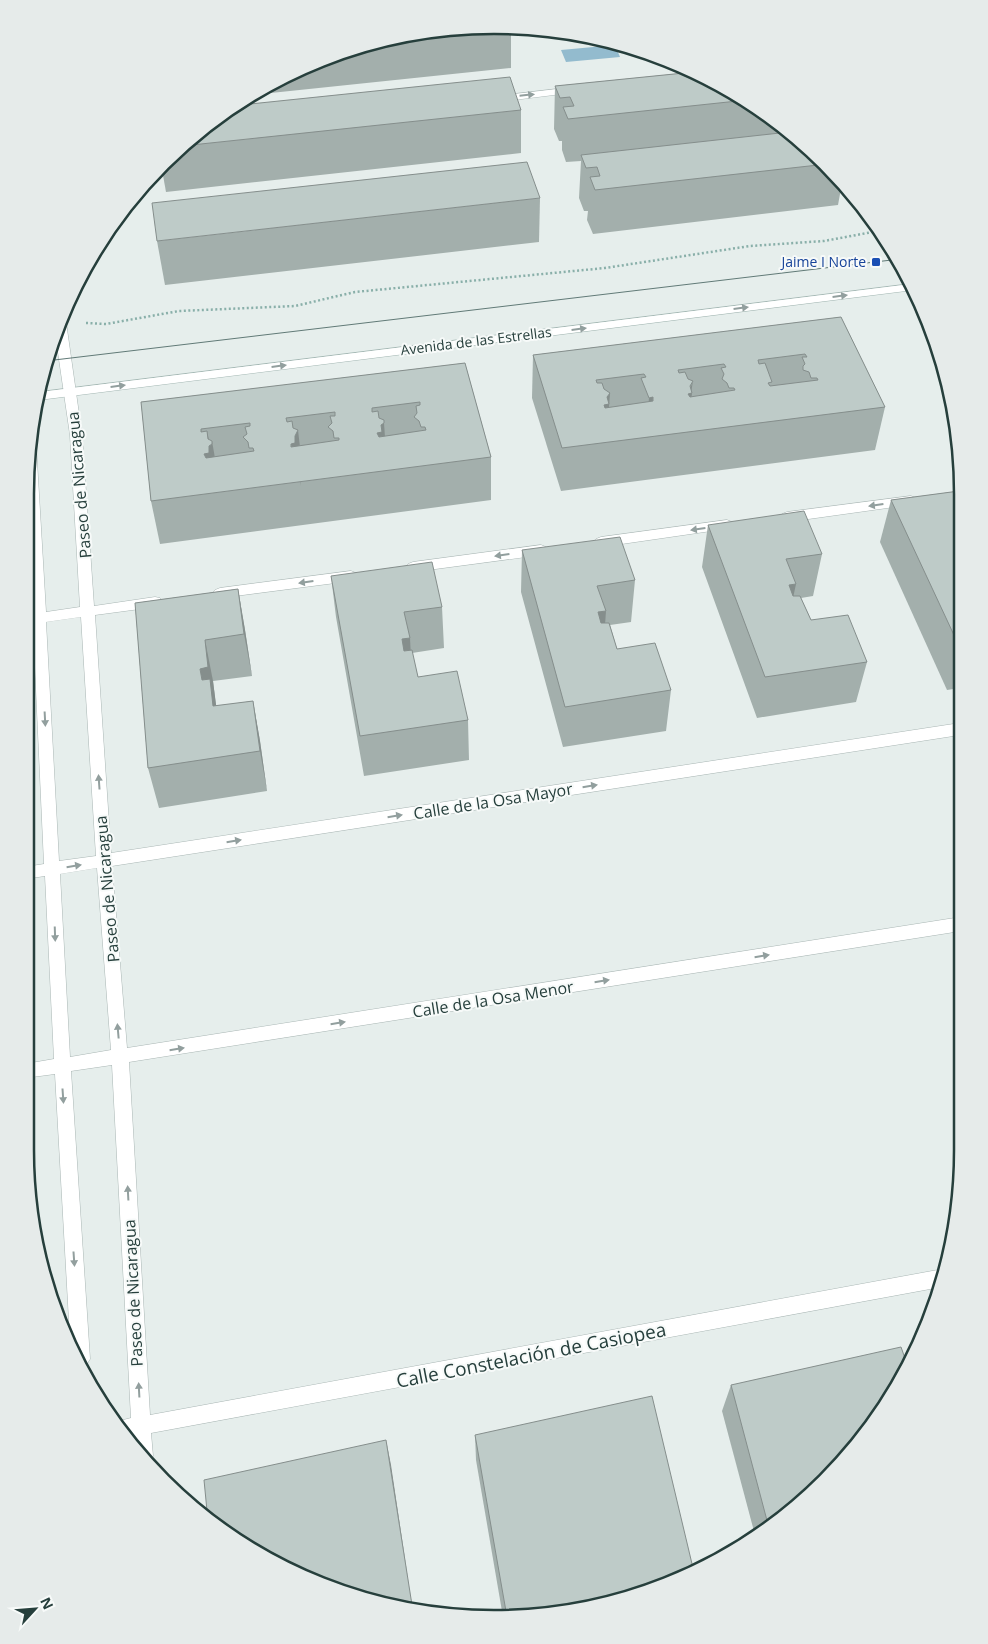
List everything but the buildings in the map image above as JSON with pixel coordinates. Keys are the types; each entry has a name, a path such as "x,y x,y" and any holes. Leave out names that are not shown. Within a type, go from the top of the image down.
{"street":[{"path":"486,100 584,89"},
{"name":"Avenida de las Estrellas","path":"45,395 906,288"},
{"name":"Paseo de Nicaragua","path":"62,336 76,435 104,860 120,1058 142,1446"},
{"path":"771,519 920,500"},
{"path":"583,545 741,523"},
{"path":"404,568 553,549"},
{"path":"206,595 365,574"},
{"path":"34,619 167,600"},
{"path":"34,632 53,869 61,1064 81,1353"},
{"name":"Calle de la Osa Mayor","path":"34,872 954,730"},
{"name":"Calle de la Osa Menor","path":"34,1069 61,1064 120,1058 954,925"},
{"name":"Calle Constelación de Casiopea","path":"128,1429 936,1279"}],"path":[{"path":"85,323 106,324 178,311 295,306 355,292 605,268 740,247 824,241 873,232"}],"water":[{"path":"600,46 617,50 620,57 566,62 561,50"}],"tram line":[{"path":"54,360 891,260"}],"place":[{"name":"Jaime I Norte","path":"876,262"}]}
